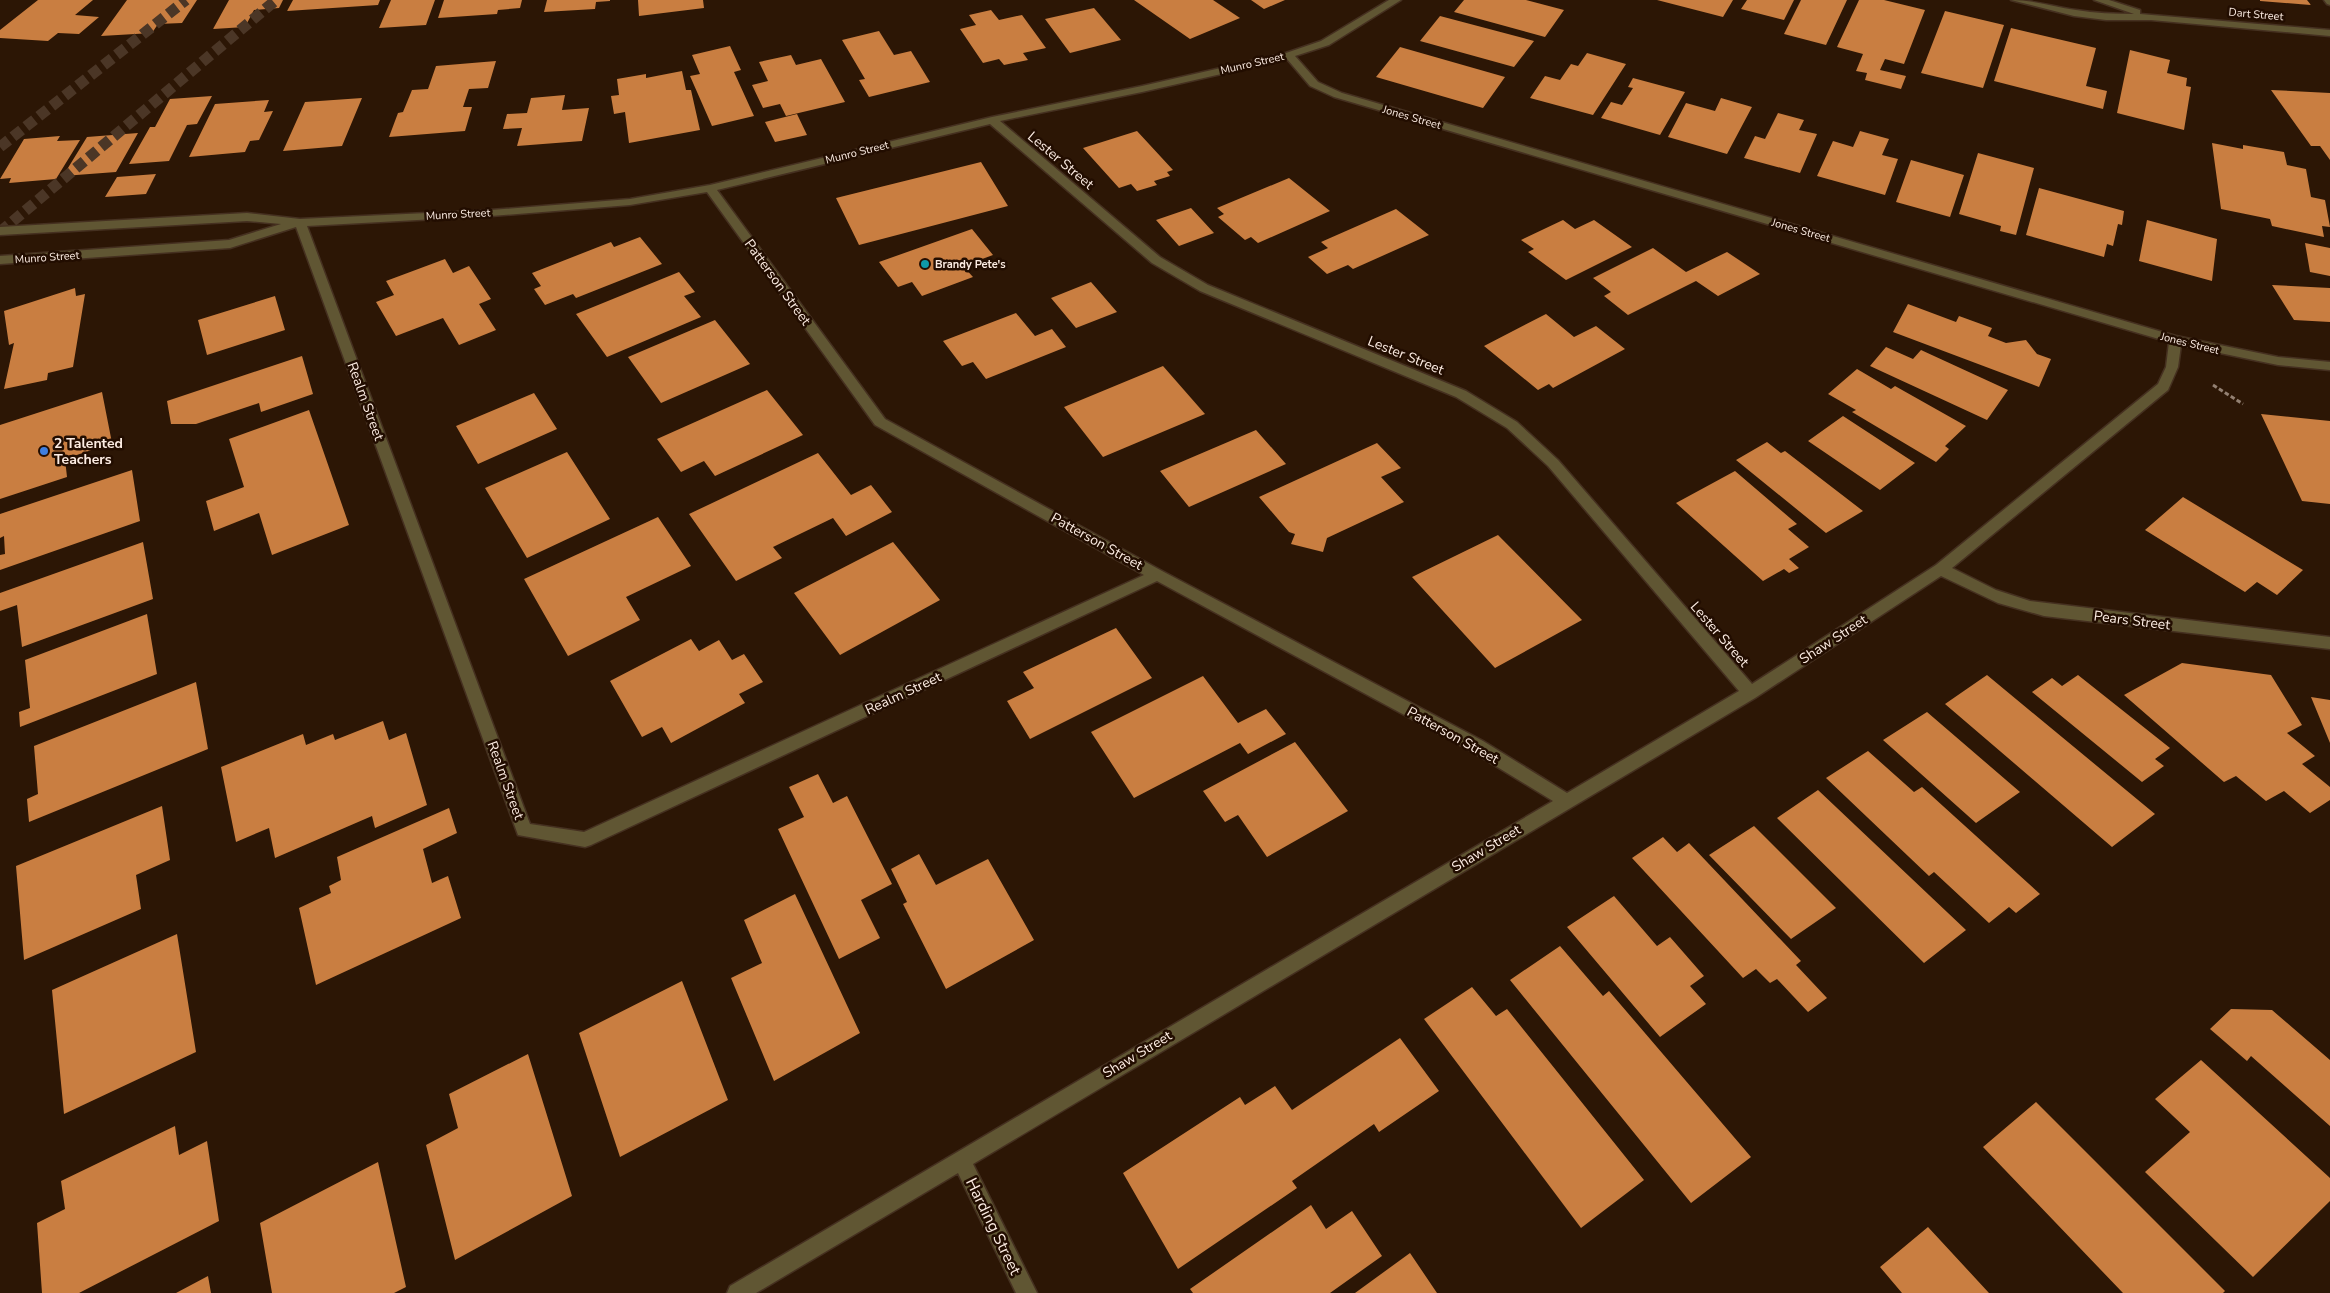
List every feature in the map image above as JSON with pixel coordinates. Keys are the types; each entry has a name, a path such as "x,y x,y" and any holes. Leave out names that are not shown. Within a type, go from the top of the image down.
{"street":[{"name":"Munro Street","path":"0,231 247,217 300,222 491,213 630,202 710,188 992,120 1142,89 1289,55 1325,43 1396,0"},
{"name":"Dart Street","path":"2016,0 2098,16 2151,16 2330,33"},
{"name":"Dart Street","path":"2099,0 2151,16"},
{"name":"Jones Street","path":"1289,55 1314,84 1338,95 2175,340 2278,361 2330,366"},
{"name":"Lester Street","path":"992,120 1156,260 1196,283 1461,394 1512,425 1553,463 1750,693"},
{"name":"Patterson Street","path":"710,188 880,422 1157,575 1476,746 1566,801"},
{"name":"Munro Street","path":"0,260 230,244 300,222"},
{"name":"Realm Street","path":"300,222 524,830 585,840 1157,575"},
{"name":"Shaw Street","path":"738,1293 961,1158 1750,693 1941,569 2163,387 2172,366 2175,340"},
{"name":"Pears Street","path":"1941,569 1985,593 2016,605 2044,610 2330,643"},
{"name":"Harding Street","path":"961,1158 1027,1293"}],"path":[{"path":"2212,385 2243,404"}],"building":[{"path":"38,0 93,0 75,15 99,17 79,34 58,33 48,41 0,38 0,30"},
{"path":"127,0 197,0 182,23 158,24 152,33 101,36"},
{"path":"229,0 283,0 279,8 254,10 245,27 213,29"},
{"path":"293,0 380,0 378,5 287,11"},
{"path":"391,0 435,0 426,25 379,28"},
{"path":"444,0 522,0 520,8 498,10 497,14 438,18"},
{"path":"547,0 610,1 596,2 595,9 544,12"},
{"path":"638,0 703,0 704,8 639,16"},
{"path":"1134,0 1213,0 1240,18 1190,39"},
{"path":"1251,0 1285,0 1264,9"},
{"path":"1464,0 1526,0 1564,10 1545,37 1454,12"},
{"path":"1657,0 1733,0 1723,17"},
{"path":"1747,0 1794,0 1784,20 1741,9"},
{"path":"1801,0 1847,0 1826,45 1784,34"},
{"path":"1859,0 1884,0 1925,10 1904,64 1885,59 1880,70 1906,76 1901,89 1865,80 1867,73 1856,71 1863,54 1837,47"},
{"path":"2307,0 2311,5 2260,1"},
{"path":"1094,8 1121,40 1070,53 1045,19"},
{"path":"991,10 999,20 1022,15 1046,48 1023,53 1028,60 1004,65 999,59 983,63 960,29 976,25 969,15"},
{"path":"1945,11 2004,25 1983,88 1921,73"},
{"path":"1440,16 1534,41 1514,67 1420,41"},
{"path":"2011,28 2096,48 2086,86 2107,91 2103,109 1994,81"},
{"path":"879,31 894,55 911,51 930,82 869,97 859,80 865,79 842,40"},
{"path":"730,46 741,70 734,72 754,116 712,126 690,76 700,74 692,55"},
{"path":"1400,47 1505,77 1483,108 1376,77"},
{"path":"2130,50 2170,60 2167,73 2187,78 2186,86 2191,87 2184,130 2117,113"},
{"path":"1587,53 1626,64 1593,115 1530,98 1545,76 1560,80 1571,64 1578,66"},
{"path":"791,55 796,65 821,59 845,102 786,116 780,104 763,108 752,85 768,81 759,62"},
{"path":"496,61 488,88 469,89 463,107 472,107 465,131 389,137 398,113 403,112 412,90 428,89 436,66"},
{"path":"682,71 686,90 691,90 700,130 629,143 625,112 614,114 611,96 619,95 617,79 646,74 646,78"},
{"path":"1633,78 1685,92 1660,135 1601,118 1611,102 1622,105 1633,88 1628,87"},
{"path":"2271,90 2330,93 2330,160 2320,146 2311,146"},
{"path":"565,95 562,110 589,108 582,141 517,146 522,128 503,129 507,114 527,113 531,98"},
{"path":"212,96 197,124 187,125 169,161 129,164 150,127 155,127 170,99"},
{"path":"362,98 342,146 283,151 305,102"},
{"path":"1721,98 1752,107 1727,154 1668,137 1686,103 1715,111"},
{"path":"269,100 264,112 273,111 259,140 250,141 245,152 189,157 215,104"},
{"path":"1778,113 1804,120 1799,130 1817,134 1800,173 1744,158 1755,136 1765,139"},
{"path":"797,114 807,135 775,142 765,122"},
{"path":"1137,131 1173,170 1167,172 1170,176 1154,181 1157,185 1137,191 1131,184 1119,188 1083,148"},
{"path":"1860,131 1889,139 1882,155 1898,159 1885,195 1817,176 1833,141 1853,147"},
{"path":"138,133 116,172 63,176 87,137"},
{"path":"60,136 57,141 80,140 56,179 9,183 11,178 0,179 24,139"},
{"path":"2212,143 2243,149 2243,145 2284,152 2287,165 2306,169 2311,197 2325,200 2330,227 2322,226 2324,237 2272,226 2270,219 2221,209"},
{"path":"1978,153 2034,168 2016,235 2000,231 2001,226 1959,214"},
{"path":"1911,160 1964,175 1950,217 1896,202"},
{"path":"981,162 1008,206 859,245 836,198"},
{"path":"156,174 146,194 105,197 117,177"},
{"path":"1289,178 1330,211 1258,243 1251,237 1245,240 1218,217 1224,214 1217,208"},
{"path":"2039,188 2124,211 2122,225 2118,224 2113,246 2107,244 2104,257 2026,235"},
{"path":"1191,208 1214,233 1179,246 1156,220"},
{"path":"1396,209 1429,235 1353,269 1348,265 1327,274 1308,257 1328,248 1321,242"},
{"path":"1563,220 1575,229 1594,220 1632,247 1566,280 1528,252 1534,249 1521,240"},
{"path":"2147,220 2217,239 2212,281 2139,261"},
{"name":"Brandy Pete's","path":"972,229 993,255 963,266 973,277 922,296 912,282 898,287 879,262"},
{"path":"640,237 662,264 576,298 573,294 545,305 534,289 541,286 532,273 611,242 614,247"},
{"path":"2305,243 2330,248 2330,276 2310,272"},
{"path":"1653,248 1686,272 1727,252 1760,274 1718,296 1696,281 1628,315 1604,296 1611,292 1593,278"},
{"path":"445,259 453,273 469,266 491,299 479,304 496,330 459,345 443,318 396,336 376,302 394,295 386,281"},
{"path":"679,272 695,292 684,296 701,317 607,357 576,314"},
{"path":"1091,282 1117,312 1076,328 1051,298"},
{"path":"2272,285 2330,288 2330,322 2294,320"},
{"path":"75,288 76,296 85,294 73,367 48,373 47,380 4,389 14,343 9,345 4,311"},
{"path":"275,296 285,330 207,355 198,320"},
{"path":"1908,304 1956,322 1959,316 1992,328 1988,336 2006,343 2026,340 2037,354 2051,359 2039,387 1893,332"},
{"path":"1016,313 1035,336 1052,329 1066,347 986,379 973,362 962,366 943,341"},
{"path":"1546,314 1574,337 1596,326 1625,349 1553,388 1549,384 1538,390 1484,346"},
{"path":"715,320 750,364 661,403 628,357"},
{"path":"1886,347 1913,359 1921,350 2008,390 1987,420 1870,366"},
{"path":"302,356 313,394 261,412 259,403 196,424 171,424 167,401"},
{"path":"1163,366 1205,414 1103,457 1064,407"},
{"path":"1857,369 1891,389 1895,386 1966,426 1945,446 1949,449 1936,462 1852,412 1856,410 1828,394"},
{"path":"767,390 803,435 715,476 704,461 681,472 657,439"},
{"name":"2 Talented Teachers","path":"102,392 112,443 65,459 67,477 0,499 0,425"},
{"path":"534,393 557,429 478,464 456,426"},
{"path":"309,410 349,525 272,555 259,513 214,531 206,501 244,487 229,439"},
{"path":"2261,414 2330,421 2330,504 2302,501"},
{"path":"1843,416 1915,463 1880,490 1808,441"},
{"path":"1256,430 1286,464 1189,507 1160,471"},
{"path":"1767,442 1781,453 1785,451 1863,511 1826,533 1736,460"},
{"path":"1377,443 1401,468 1381,477 1404,502 1327,538 1323,552 1291,544 1295,534 1289,532 1259,497"},
{"path":"567,452 610,519 527,558 485,488"},
{"path":"818,453 851,495 871,485 892,512 846,536 833,518 773,547 782,558 736,581 689,514"},
{"path":"132,470 140,521 0,570 0,555 5,554 4,536 0,538 0,514"},
{"path":"1735,471 1797,524 1788,529 1809,547 1789,559 1799,568 1789,573 1784,569 1763,581 1676,503"},
{"path":"2183,497 2303,570 2277,595 2257,582 2245,592 2145,530"},
{"path":"658,517 691,566 626,597 640,620 568,656 524,579"},
{"path":"1498,535 1582,620 1495,668 1412,577"},
{"path":"143,542 153,599 22,647 17,605 0,611 0,593"},
{"path":"893,542 940,600 840,655 794,593"},
{"path":"147,614 157,674 20,727 19,712 30,708 25,660"},
{"path":"1116,628 1152,678 1030,739 1007,701 1034,688 1023,672"},
{"path":"691,639 699,651 719,640 732,660 744,654 763,682 739,694 745,703 671,743 662,727 642,737 610,681"},
{"path":"2182,663 2271,675 2302,725 2287,733 2315,756 2302,764 2330,787 2330,800 2310,813 2284,791 2266,801 2236,776 2224,782 2124,695"},
{"path":"1987,675 2155,814 2112,847 1945,704"},
{"path":"2078,675 2170,748 2155,759 2164,766 2142,782 2032,692 2052,678 2062,686"},
{"path":"1203,676 1238,723 1266,709 1286,734 1248,754 1240,743 1134,798 1091,732"},
{"path":"196,682 208,749 29,822 27,799 38,794 34,746"},
{"path":"2311,697 2330,700 2330,743"},
{"path":"1927,712 2020,792 1976,823 1883,740"},
{"path":"383,721 389,740 406,733 427,805 375,828 372,816 275,858 269,828 236,842 221,767 303,734 306,745 333,734 335,740"},
{"path":"1295,742 1348,811 1267,857 1238,815 1225,822 1203,791"},
{"path":"1868,751 1914,792 1922,787 2040,894 2016,913 2009,907 1989,923 1934,872 1929,876 1826,778"},
{"path":"818,774 833,803 847,796 892,884 861,900 880,938 839,959 778,829 804,817 789,787"},
{"path":"1818,790 1966,930 1924,963 1777,818"},
{"path":"162,806 170,860 136,875 141,909 24,960 16,866"},
{"path":"449,808 457,833 423,849 432,883 448,876 461,918 316,985 299,908 331,893 329,886 341,880 337,857"},
{"path":"1754,826 1836,908 1791,939 1709,855"},
{"path":"1663,837 1677,852 1689,843 1801,961 1796,965 1827,998 1808,1012 1777,979 1770,983 1756,969 1743,978 1632,858"},
{"path":"919,854 936,885 988,859 1034,940 946,989 903,904 907,902 891,869"},
{"path":"795,894 860,1033 774,1081 731,978 762,963 744,920"},
{"path":"1614,896 1657,946 1670,937 1704,976 1690,986 1706,1004 1660,1037 1567,927"},
{"path":"177,934 196,1052 64,1114 52,990"},
{"path":"1560,946 1603,996 1609,991 1751,1157 1691,1203 1510,980"},
{"path":"682,981 728,1100 620,1157 579,1033"},
{"path":"1472,987 1496,1016 1507,1009 1644,1180 1581,1228 1424,1019"},
{"path":"2231,1009 2272,1010 2330,1060 2330,1126 2251,1056 2247,1061 2210,1029"},
{"path":"1400,1038 1439,1091 1379,1132 1374,1124 1292,1181 1297,1188 1178,1269 1123,1173 1240,1097 1245,1105 1275,1086 1292,1110"},
{"path":"528,1054 572,1196 455,1260 426,1145 458,1128 449,1094"},
{"path":"2201,1060 2330,1178 2330,1201 2253,1277 2145,1172 2190,1132 2155,1099"},
{"path":"2036,1102 2225,1291 2223,1293 2123,1293 1983,1147"},
{"path":"175,1126 179,1155 207,1141 219,1221 79,1293 42,1293 37,1223 65,1209 61,1181"},
{"path":"378,1162 406,1287 394,1293 272,1293 260,1223"},
{"path":"1311,1205 1326,1229 1352,1211 1382,1256 1330,1293 1193,1293 1190,1289"},
{"path":"1928,1227 1989,1293 1902,1293 1880,1267"},
{"path":"1410,1253 1437,1293 1355,1293"},
{"path":"208,1276 211,1293 176,1293"}],"tunnel":[{"path":"0,147 186,0"},
{"path":"0,232 276,0"}],"place":[{"name":"Brandy Pete's","path":"925,264"},
{"name":"2 Talented Teachers","path":"44,451"}]}
